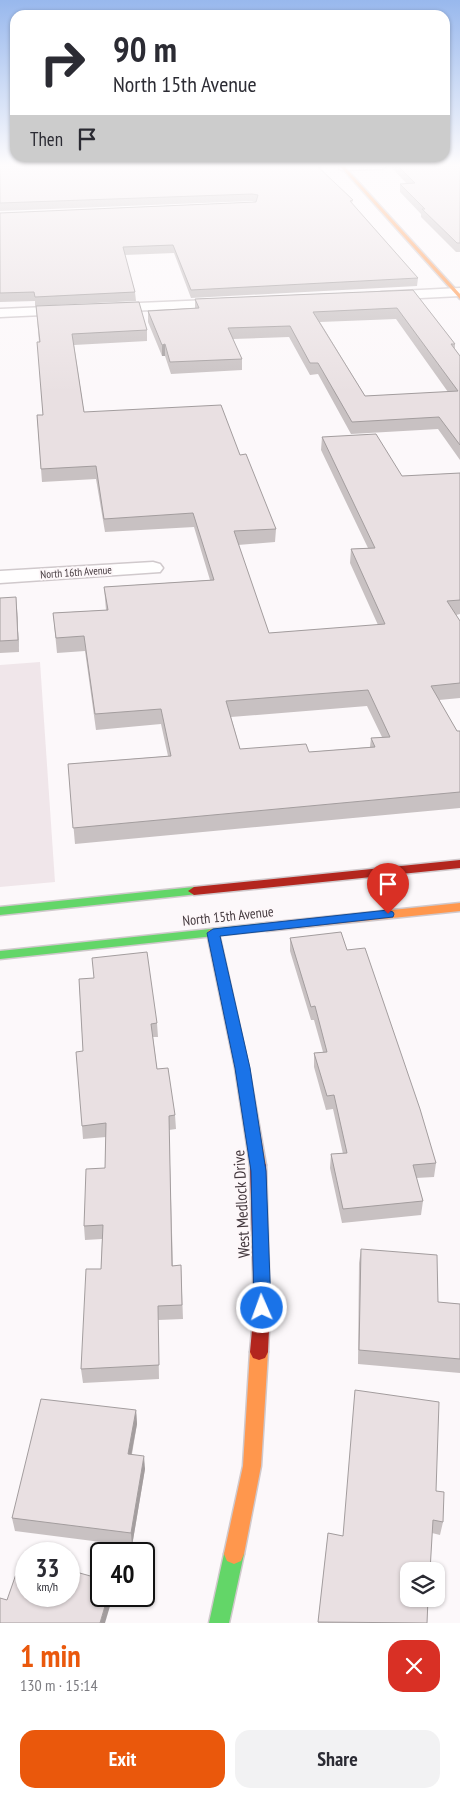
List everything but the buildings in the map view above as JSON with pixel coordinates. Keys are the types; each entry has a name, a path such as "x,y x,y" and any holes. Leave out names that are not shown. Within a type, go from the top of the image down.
{"street":[{"path":"412,242 459,294"},
{"path":"369,297 459,294"},
{"path":"0,314 244,302"},
{"name":"North 16th Avenue","path":"0,577 153,568"},
{"name":"North 15th Avenue","path":"0,911 460,864"},
{"name":"North 15th Avenue","path":"0,955 460,907"},
{"name":"West Medlock Drive","path":"213,933 242,1068 259,1171 262,1308 252,1466 219,1623"}],"shaded area":[{"path":"40,662 55,882 0,887 0,665"}],"traffic: fast":[{"path":"0,911 194,891"},
{"path":"0,955 267,927"},
{"path":"219,1623 234,1554"}],"traffic: slow":[{"path":"410,242 460,297"},
{"path":"267,927 460,907"},
{"path":"213,933 242,1068 258,1165"},
{"path":"234,1554 252,1466 259,1352"}],"traffic: jam":[{"path":"194,891 460,864"},
{"path":"258,1165 262,1308 259,1352"}],"route":[{"path":"262,1308 259,1171 242,1068 213,933 388,914"}]}
